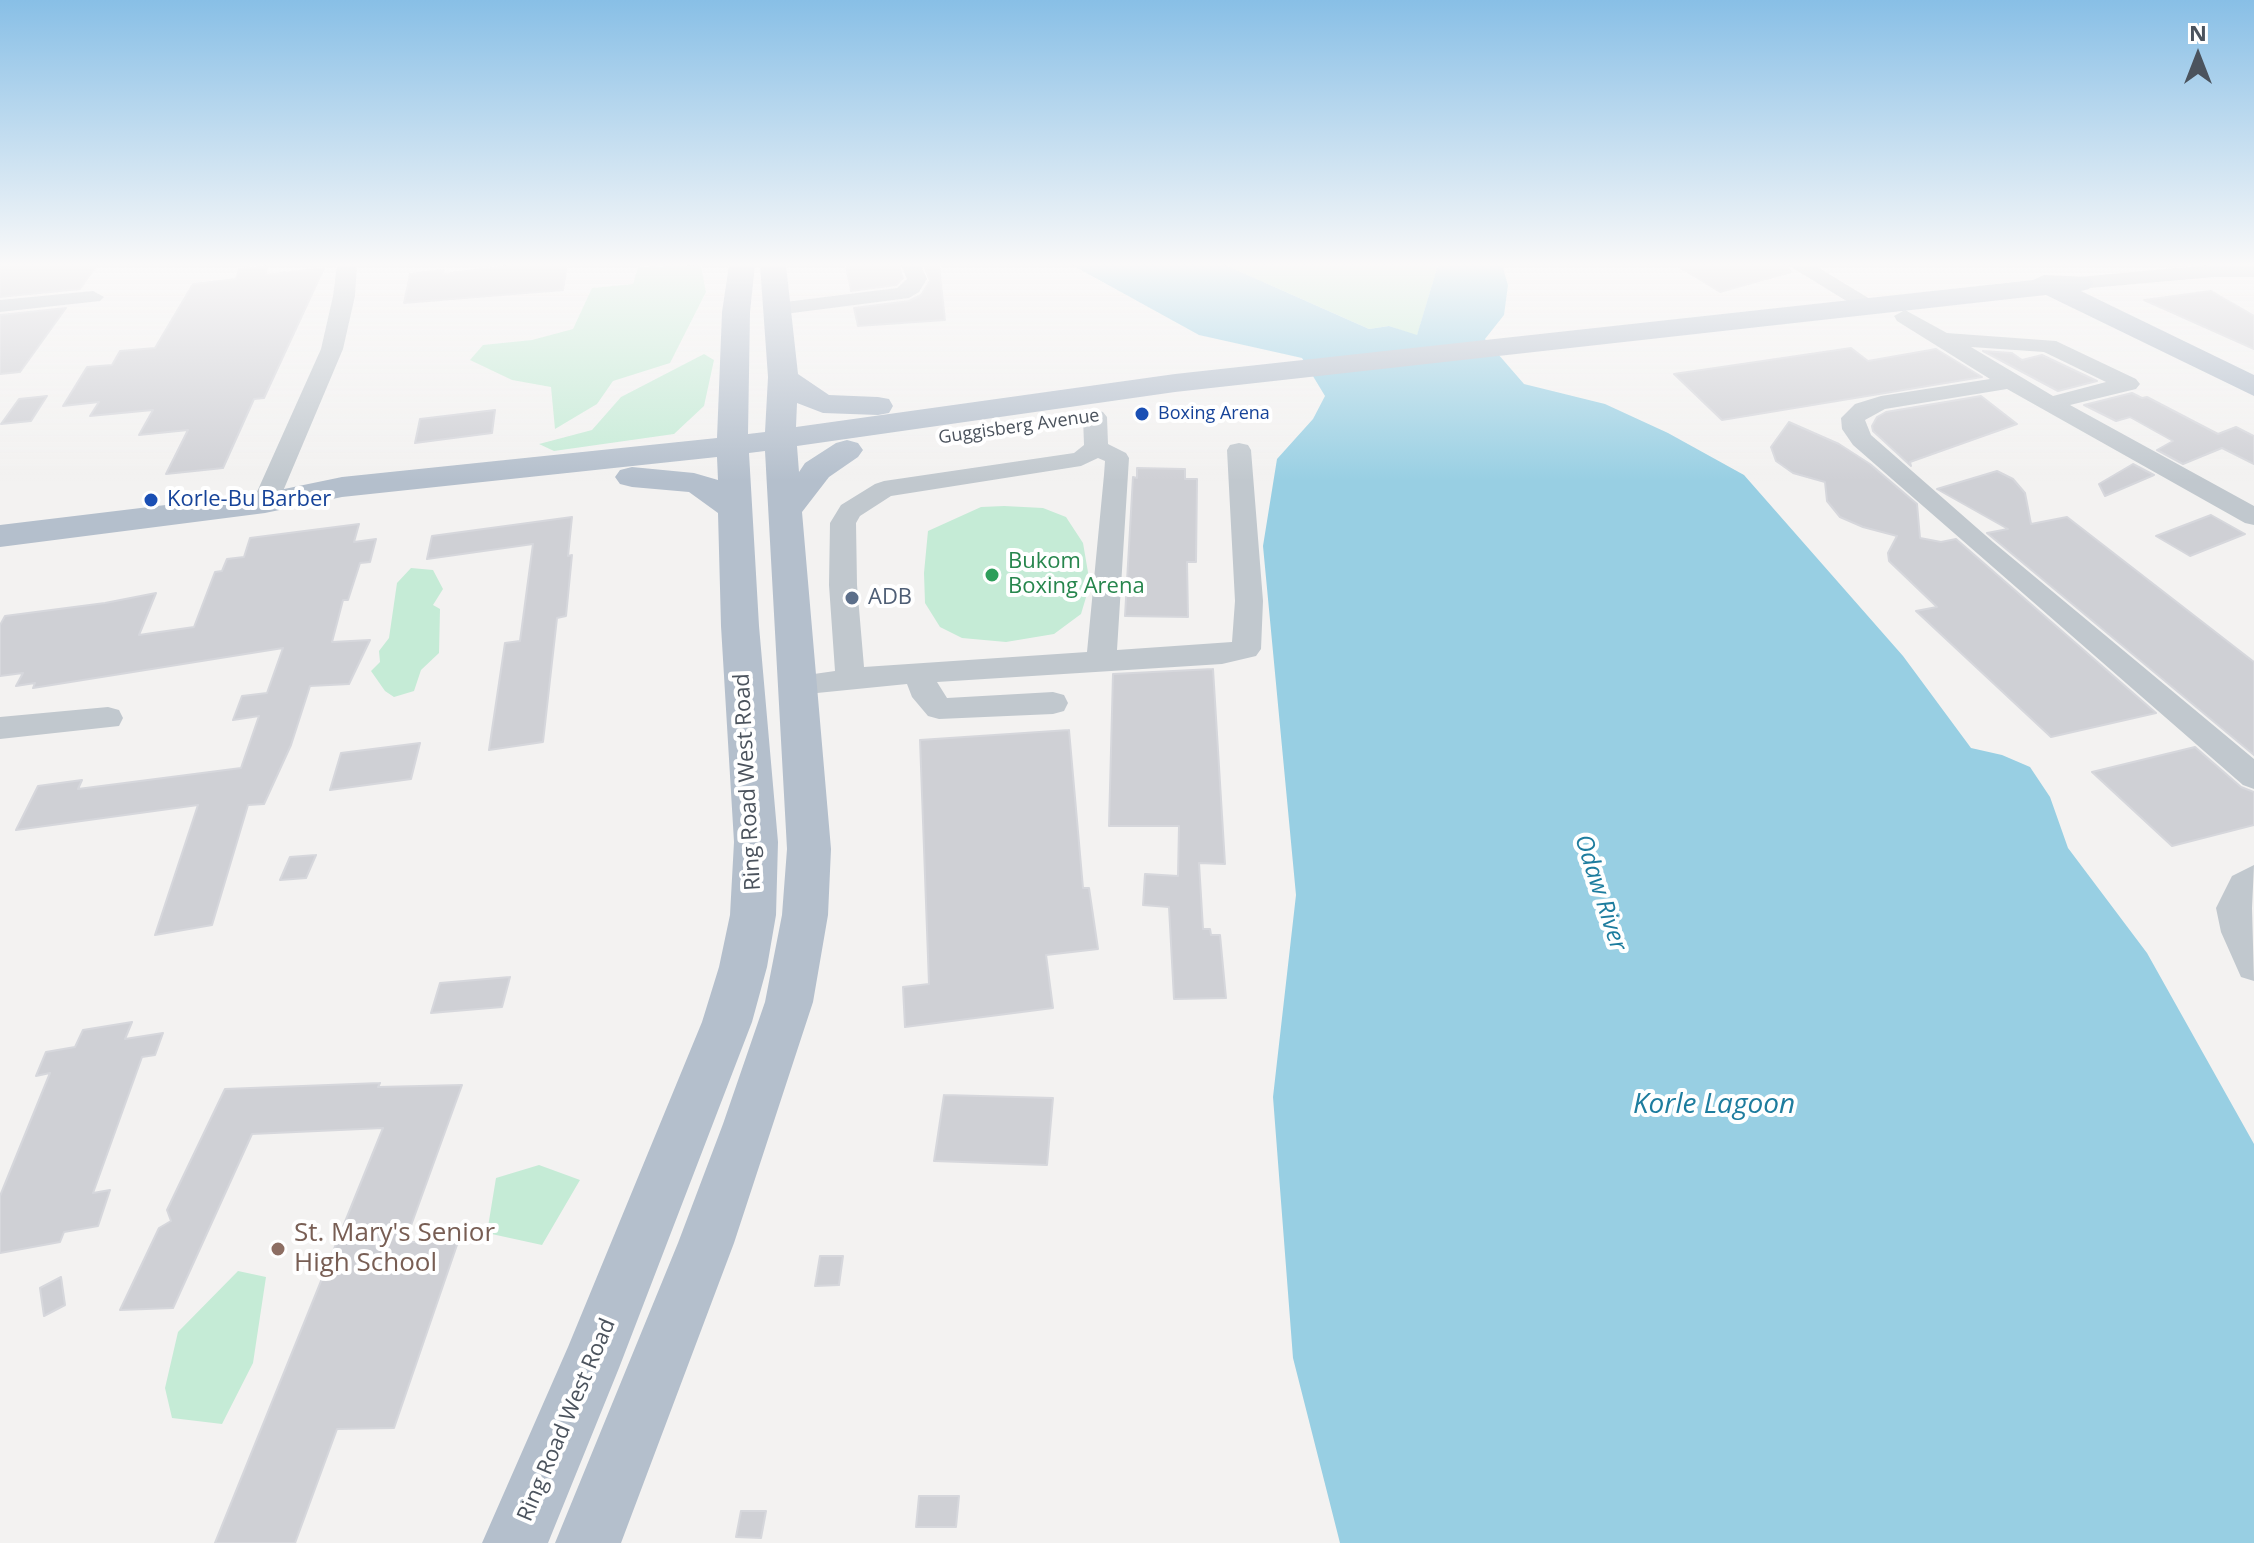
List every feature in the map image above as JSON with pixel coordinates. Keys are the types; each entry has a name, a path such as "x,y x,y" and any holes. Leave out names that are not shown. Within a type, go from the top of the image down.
{"main road":[{"name":"Ring Road West Road","path":"588,1543 706,1243 789,1002 805,915 809,849 786,510 755,460 733,394 735,337"},
{"path":"632,477 694,483 710,489 755,460 747,400 745,337"},
{"name":"Ring Road West Road","path":"515,1543 698,1099 727,1022 743,967 753,915 756,842 740,626 755,460 783,377 779,337"},
{"name":"Guggisberg Avenue","path":"0,536 265,503 342,487 668,454 755,460 1118,391 1310,379 1634,337"},
{"name":"Guggisberg Avenue","path":"1502,355 1688,337"},
{"path":"2141,337 2167,345"},
{"path":"2153,337 2254,387"},
{"path":"2191,337 2254,368"},
{"path":"783,377 800,392 823,404 845,406 1011,396 1048,400 1118,391"},
{"name":"Guggisberg Avenue","path":"265,503 336,503 632,477 847,450 1095,432 1310,379"},
{"path":"668,454 704,428 733,394"},
{"path":"786,510 817,470 847,450"}],"street":[{"path":"265,503 335,337"},
{"path":"1939,337 2011,382 2254,517"},
{"path":"1942,339 2048,346 2128,384 2051,403"},
{"path":"2011,382 1881,403 1863,409 1853,418 1854,429 1862,440 1984,548 2254,777"},
{"path":"850,679 843,523 850,511 884,489 1081,459 1095,432 1117,458 1104,647 1097,661"},
{"path":"797,685 921,673 1222,654 1246,649 1249,601 1239,450"},
{"path":"921,673 923,690 939,708 1053,703"},
{"path":"0,728 108,718"},
{"path":"2254,879 2238,895 2234,908 2239,932 2254,966"}],"green space":[{"path":"543,337 683,337 670,363 613,381 597,404 555,429 551,387 512,380 470,360 483,345"},
{"path":"704,354 714,360 704,406 674,434 554,451 539,444 592,430 621,397"},
{"path":"981,507 1043,508 1066,517 1083,543 1090,584 1081,614 1054,634 1006,642 962,638 940,627 925,603 928,531"},
{"path":"411,568 433,570 443,589 433,605 440,609 439,653 421,670 414,691 394,697 385,691 371,671 380,662 379,651 389,638 397,583"},
{"path":"539,1165 580,1180 542,1245 487,1233 496,1178"},
{"path":"238,1271 266,1277 253,1363 222,1424 172,1418 165,1388 178,1332"}],"water":[{"name":"Korle Lagoon","path":"1208,337 1487,337 1485,339 1524,384 1605,404 1668,433 1744,475 1903,656 1971,748 2002,755 2030,767 2050,797 2068,848 2147,953 2254,1144 2254,1543 1340,1543 1293,1358 1273,1097 1296,895 1263,546 1277,459 1313,419 1325,396 1302,358"}],"building":[{"path":"0,337 45,337 20,372 0,374"},
{"path":"162,337 292,337 264,398 254,399 223,468 166,474 188,430 139,435 153,410 90,416 99,402 63,406 87,367 112,365 120,351 155,348"},
{"path":"2227,337 2254,337 2254,349"},
{"path":"1851,348 1868,361 1936,349 1982,377 1722,420 1674,374"},
{"path":"1983,351 2012,353 2022,360 2042,355 2097,381 2058,391"},
{"path":"2132,393 2147,397 2218,434 2236,427 2254,436 2254,464 2222,448 2183,464 2157,450 2173,441 2130,417 2116,421 2084,405"},
{"path":"47,396 31,421 1,424 19,399"},
{"path":"1981,396 2017,424 1910,462 1911,466 1873,431 1877,417 1886,412"},
{"path":"495,410 492,433 415,443 420,419"},
{"path":"1789,422 1839,444 1870,464 1917,504 1920,538 1941,542 1956,539 2156,713 2051,737 1916,611 1937,607 1889,561 1888,553 1897,536 1840,517 1827,501 1825,482 1793,473 1776,461 1771,447"},
{"path":"2133,464 2154,475 2105,496 2099,484"},
{"path":"1137,468 1185,469 1185,479 1197,479 1196,562 1187,562 1188,617 1125,616 1133,477 1137,478"},
{"path":"1997,471 2013,479 2025,493 2031,524 2067,517 2254,662 2254,755 1987,533 2008,529 1937,489"},
{"path":"2211,515 2245,534 2190,556 2156,536"},
{"path":"572,517 566,616 557,618 543,742 489,750 505,643 520,641 533,544 427,559 432,536"},
{"path":"359,524 354,542 376,539 370,562 360,563 348,600 343,600 332,642 370,640 349,684 310,686 291,745 264,804 248,805 212,925 155,935 198,805 16,830 38,786 82,780 78,789 241,768 259,716 233,720 242,696 267,693 283,648 33,688 35,683 16,686 23,673 0,676 0,625 5,616 156,593 139,635 194,627 215,572 222,571 227,559 244,557 250,538"},
{"path":"1213,669 1225,864 1199,863 1203,929 1210,929 1211,935 1220,935 1226,998 1174,999 1169,907 1143,905 1145,874 1178,876 1179,826 1109,826 1113,674"},
{"path":"1069,730 1083,888 1089,888 1098,949 1046,955 1053,1008 905,1027 903,987 929,984 920,740"},
{"path":"420,743 411,779 330,790 341,753"},
{"path":"2195,747 2241,787 2254,792 2254,825 2172,846 2092,772"},
{"path":"316,855 306,878 280,880 290,857"},
{"path":"510,977 502,1007 431,1013 440,983"},
{"path":"132,1022 125,1039 163,1033 155,1055 142,1057 93,1193 110,1190 98,1226 64,1232 60,1242 0,1253 0,1196 50,1073 36,1076 46,1052 75,1047 83,1030"},
{"path":"380,1083 378,1087 462,1085 405,1242 458,1242 394,1428 337,1429 295,1543 215,1543 383,1128 252,1134 173,1308 120,1310 159,1228 171,1221 167,1210 225,1089"},
{"path":"944,1095 1053,1098 1047,1165 934,1161"},
{"path":"820,1256 843,1256 839,1285 815,1286"},
{"path":"61,1277 65,1305 44,1316 40,1288"},
{"path":"919,1496 959,1496 956,1527 916,1527"},
{"path":"741,1511 766,1511 761,1538 736,1537"}],"place":[{"name":"Boxing Arena","path":"1142,414"},
{"name":"Korle-Bu Barber","path":"151,500"},
{"name":"Bukom Boxing Arena","path":"992,575"},
{"name":"ADB","path":"852,598"},
{"name":"St. Mary's Senior High School","path":"278,1249"}],"water label":[{"name":"Odaw River","path":"1600,893"}]}
